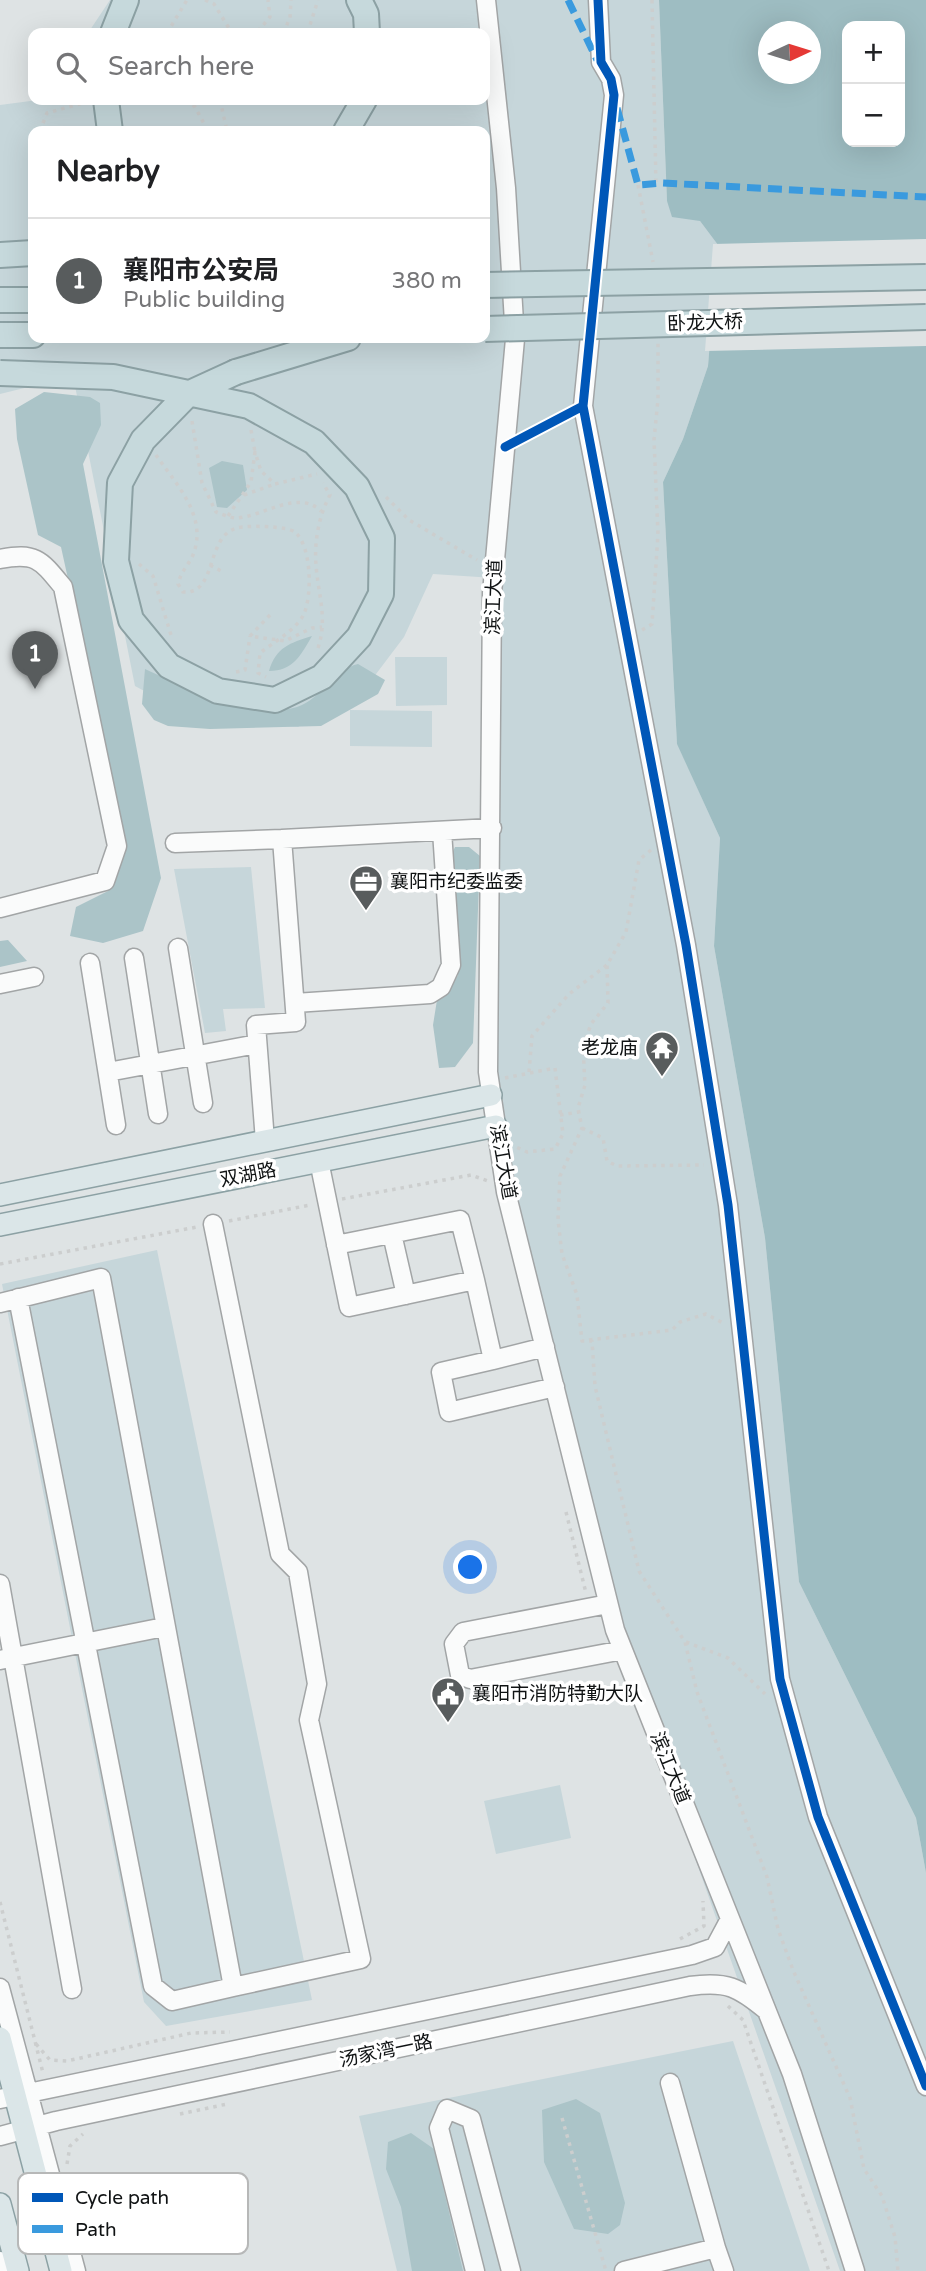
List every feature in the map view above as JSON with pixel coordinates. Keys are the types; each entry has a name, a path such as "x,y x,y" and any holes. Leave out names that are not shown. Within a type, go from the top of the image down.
{"highway":[{"path":"115,28 126,0"},
{"path":"359,0 366,14 367,28"},
{"path":"107,105 109,126"},
{"path":"349,126 361,105"},
{"path":"0,255 28,253"},
{"path":"490,285 926,277"},
{"path":"0,300 28,300"},
{"name":"卧龙大桥","path":"490,329 926,317"},
{"path":"0,335 28,335"},
{"path":"0,373 113,377 181,391 190,393 195,394 208,397 236,403 249,406 314,442 357,487 383,538 381,594 359,637 322,677 275,700 218,691 169,666 131,620 116,561 120,483 143,440 188,394 190,393 200,389 236,372 332,343"}],"main road":[{"name":"双湖路","path":"0,1195 265,1142 490,1089"},
{"name":"双湖路","path":"0,1225 319,1161 497,1132"},
{"path":"0,2038 14,2096 30,2128 40,2173"},
{"path":"0,2204 18,2271"}],"street":[{"name":"滨江大道","path":"486,0 489,28"},
{"path":"598,0 601,62 611,79 614,95 583,406 686,945 721,1164 780,1679 818,1817 926,2086"},
{"name":"滨江大道","path":"490,38 506,188 515,339 494,570 490,1089 506,1192 555,1387 600,1605 623,1650 792,2074 855,2271"},
{"path":"0,559 23,555 43,562 63,587 117,846 105,881 0,908"},
{"path":"175,844 492,828"},
{"path":"295,1003 430,994 441,987 451,965 442,831"},
{"path":"265,1142 256,1025 296,1022 282,839"},
{"path":"178,948 203,1103"},
{"path":"134,958 158,1114"},
{"path":"90,963 116,1125"},
{"path":"0,984 34,977"},
{"path":"108,1072 257,1044"},
{"path":"319,1161 349,1307 475,1280"},
{"path":"337,1245 460,1220 493,1360"},
{"path":"18,1298 88,1643 153,1986 172,2001 361,1959 309,1720 317,1684 298,1572 280,1554 213,1224"},
{"path":"392,1234 406,1295"},
{"path":"0,1303 101,1278 233,1987"},
{"path":"545,1347 441,1372 449,1412 555,1387"},
{"path":"0,1584 7,1659 72,1989"},
{"path":"600,1605 463,1632 454,1644 460,1675 470,1679 623,1650"},
{"path":"7,1659 164,1627"},
{"name":"汤家湾一路","path":"14,2096 692,1955 715,1947 730,1919"},
{"name":"汤家湾一路","path":"0,2136 690,1986 720,1982 751,1997 766,2010"},
{"path":"0,1988 14,2096"},
{"path":"670,2083 724,2271"},
{"path":"475,2271 439,2128 447,2109 471,2119 511,2271"},
{"path":"30,2128 44,2173"},
{"path":"624,2271 716,2248"},
{"path":"71,2254 76,2271"},
{"path":"0,2261 3,2271"}],"path":[{"path":"170,28 187,0"},
{"path":"205,0 214,4 229,28"},
{"path":"261,28 270,17 268,0"},
{"path":"286,28 290,18 291,0"},
{"path":"310,28 318,0"},
{"path":"652,0 656,185"},
{"path":"42,126 47,113 75,105"},
{"path":"159,111 164,105"},
{"path":"188,105 199,126"},
{"path":"192,105 205,126"},
{"path":"221,105 226,126"},
{"path":"319,105 323,107"},
{"path":"638,186 651,238 654,274"},
{"path":"627,638 652,624 659,534 654,440 658,399 658,335"},
{"path":"191,416 202,483 216,512 234,519 300,501 314,505 321,511"},
{"path":"153,450 191,506 199,528 195,551 180,574 178,584 183,592 201,586 223,536 236,528 286,528 297,533 308,561 309,594 303,616 260,653 258,673 270,680"},
{"path":"228,516 251,482 255,452 261,471 275,484"},
{"path":"153,469 162,463"},
{"path":"243,495 317,474 322,466"},
{"path":"313,654 320,647 324,613 316,563 321,511 330,495 317,474"},
{"path":"384,495 408,520 494,570"},
{"path":"136,552 139,565 153,576 172,637"},
{"path":"210,565 221,571"},
{"path":"226,676 245,670 250,636 270,615"},
{"path":"250,636 276,641 322,627"},
{"path":"529,1072 532,1036 569,994 607,965 626,932 639,860 666,839"},
{"path":"582,1341 582,1315 562,1254 558,1220 560,1176 582,1128 579,1112 585,1084 583,1046 591,1024 608,1003 607,965"},
{"path":"490,1089 529,1072 555,1068 563,1134 555,1149 527,1152 497,1132"},
{"path":"560,1115 579,1112"},
{"path":"582,1128 603,1138 607,1161 617,1166 721,1164"},
{"path":"0,1264 471,1175 488,1180 491,1190"},
{"path":"582,1341 672,1330 680,1322 705,1314 742,1333"},
{"path":"582,1341 592,1341 595,1386 639,1571 685,1642 697,1692 767,1877 785,1949 850,2098 864,2169 882,2196 895,2237 898,2271"},
{"path":"565,1507 582,1584 600,1605"},
{"path":"685,1642 728,1658 759,1685 766,1695"},
{"path":"667,1941 680,1938 704,1926 703,1900"},
{"path":"724,2001 743,2020 829,2271"},
{"path":"36,2044 50,2060 67,2061 191,2033 233,2032"},
{"path":"172,2116 225,2105 231,2101"},
{"path":"562,2118 606,2271"},
{"path":"67,2164 70,2146 79,2135 93,2132"}],"shaded area":[{"path":"110,0 659,0 667,201 700,221 718,245 708,366 683,439 663,482 677,743 720,838 714,946 765,1238 799,1582 916,1818 926,1873 926,2271 840,2271 615,1630 491,1095 494,578 433,574 404,637 367,686 298,727 196,719 135,686 73,376 0,394 0,105 28,101 28,105 490,105 490,28 91,28"},
{"path":"659,0 926,0 926,1873 916,1818 799,1582 765,1238 714,946 720,838 677,744 663,482 683,439 708,366 718,245 700,221 672,217 667,201"},
{"path":"44,392 90,397 100,403 101,425 83,464 161,878 143,931 103,943 70,936 76,907 108,891 118,864 124,834 61,547 38,535 17,439 15,409"},
{"path":"222,461 243,465 247,490 227,508 217,507 209,468"},
{"path":"312,636 295,661 284,668 269,671 280,651"},
{"path":"395,657 447,657 447,705 396,706"},
{"path":"358,664 385,680 378,694 321,726 210,729 168,726 154,720 142,704 145,669 219,700 259,710 279,710 306,703 342,672"},
{"path":"350,710 432,711 432,747 350,746"},
{"path":"455,847 469,847 480,856 473,1043 455,1067 439,1068 433,1025 437,1000 449,991 458,975 451,856"},
{"path":"251,867 265,1008 223,1009 226,1031 205,1033 174,869"},
{"path":"8,940 27,961 0,967 0,941"},
{"path":"157,1250 312,2000 166,2026 144,2002 2,1284"},
{"path":"560,1785 571,1838 496,1854 484,1801"},
{"path":"733,2041 810,2271 397,2271 359,2116"},
{"path":"576,2099 600,2113 625,2203 620,2225 608,2234 574,2229 544,2162 542,2110"},
{"path":"411,2133 434,2149 463,2271 412,2271 401,2207 386,2169 388,2142"}],"pier":[{"path":"926,239 926,346 705,351 713,244"}],"marked path":[{"path":"568,0 597,60"},
{"path":"617,108 638,185 663,183 926,197"}],"cycle path":[{"path":"598,0 601,62 611,79 614,95 583,406 686,945 728,1205 780,1679 818,1817 926,2086"},
{"path":"505,447 583,406"}],"place":[{"name":"襄阳市公安局","path":"35,689"},
{"name":"襄阳市纪委监委","path":"366,912"},
{"name":"老龙庙","path":"662,1078"},
{"name":"襄阳市消防特勤大队","path":"448,1724"}]}
